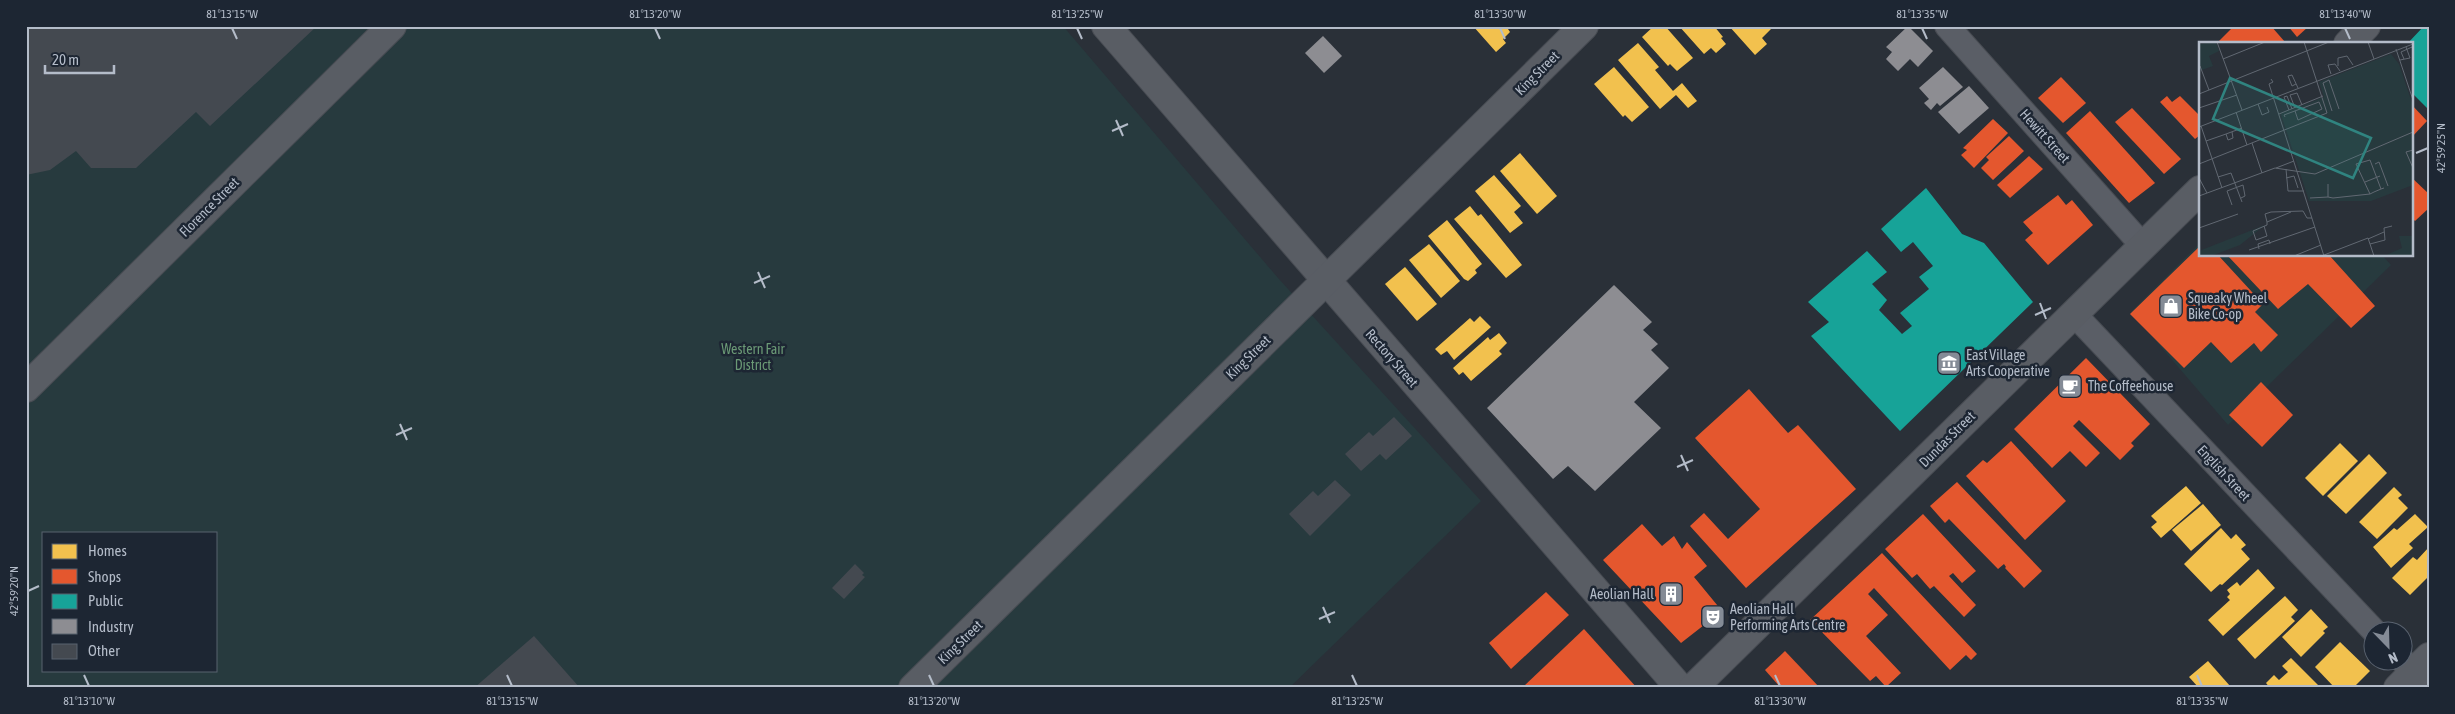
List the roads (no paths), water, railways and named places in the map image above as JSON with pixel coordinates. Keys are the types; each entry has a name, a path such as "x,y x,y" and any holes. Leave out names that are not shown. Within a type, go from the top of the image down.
{"street":[{"name":"Florence Street","path":"26,388 392,26"},
{"name":"Rectory Street","path":"1106,26 1325,282 1680,688"},
{"name":"King Street","path":"913,688 1584,26"},
{"name":"Hewitt Street","path":"1947,26 2143,246"},
{"path":"2350,42 2366,26"},
{"name":"Dundas Street","path":"1694,688 2199,191"},
{"name":"English Street","path":"2074,314 2366,622"}],"place":[{"name":"Squeaky Wheel Bike Co-op","path":"2171,306"},
{"name":"East Village Arts Cooperative","path":"1949,363"},
{"name":"The Coffeehouse","path":"2070,386"},
{"name":"Aeolian Hall","path":"1671,594"},
{"name":"Aeolian Hall Performing Arts Centre","path":"1713,617"}],"park label":[{"name":"Western Fair District","path":"753,358"}]}
